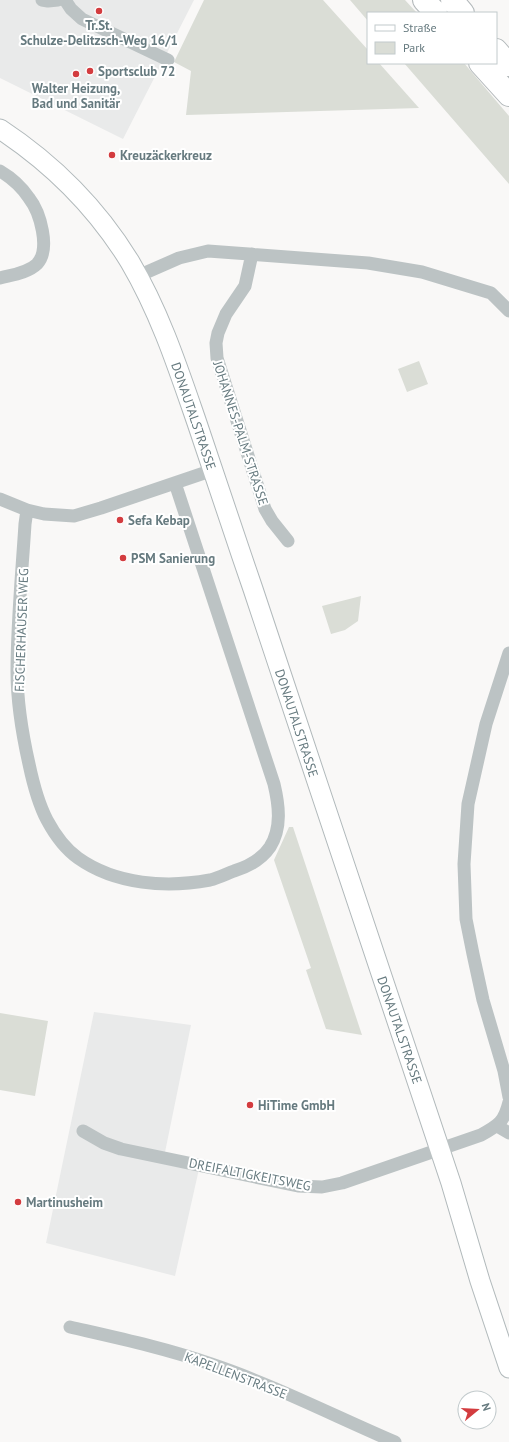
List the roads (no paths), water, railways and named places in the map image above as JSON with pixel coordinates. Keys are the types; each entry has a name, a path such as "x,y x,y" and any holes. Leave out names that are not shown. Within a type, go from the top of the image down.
{"highway":[{"path":"424,0 435,12"},
{"path":"452,0 462,12"},
{"path":"497,51 509,65"},
{"path":"481,64 509,96"}],"main road":[{"name":"DONAUTALSTRASSE","path":"0,130 33,153 76,191 110,232 138,276 168,339 462,1215 480,1281 509,1368"}],"street":[{"path":"42,0 58,0"},
{"path":"65,0 71,9 82,19 168,60"},
{"path":"0,171 18,184 31,201 38,216 44,248 39,261 33,266 0,278"},
{"path":"138,276 179,258 208,251 368,262 422,272 491,293 506,308"},
{"name":"JOHANNES-PALM-STRASSE","path":"252,254 246,286 226,314 218,333 216,343 217,358 265,509 272,521 288,541"},
{"path":"0,499 28,510 44,514 74,516 213,470"},
{"name":"FISCHERHAUSER WEG","path":"28,510 25,524 17,672 23,736 36,791 46,819 62,844 79,859 115,876 137,882 160,884 180,884 214,879 248,866 267,851 277,829 278,805 272,779 175,483"},
{"path":"509,653 486,724 468,804 464,864 466,919 472,954 483,1000 504,1071 509,1097"},
{"path":"440,1150 481,1135 497,1126 506,1115 509,1102"},
{"path":"497,1126 509,1133"},
{"name":"DREIFALTIGKEITSWEG","path":"83,1131 104,1143 121,1149 309,1187 322,1187 342,1183 440,1150"},
{"name":"KAPELLENSTRASSE","path":"70,1327 149,1345 212,1364 250,1378 395,1442"}],"place":[{"name":"Tr.St. Schulze-Delitzsch-Weg 16/1","path":"99,11"},
{"name":"Sportsclub 72","path":"90,71"},
{"name":"Walter Heizung, Bad und Sanitär","path":"76,74"},
{"name":"Kreuzäckerkreuz","path":"112,155"},
{"name":"Sefa Kebap","path":"120,520"},
{"name":"PSM Sanierung","path":"123,558"},
{"name":"HiTime GmbH","path":"250,1105"},
{"name":"Martinusheim","path":"18,1202"}]}
